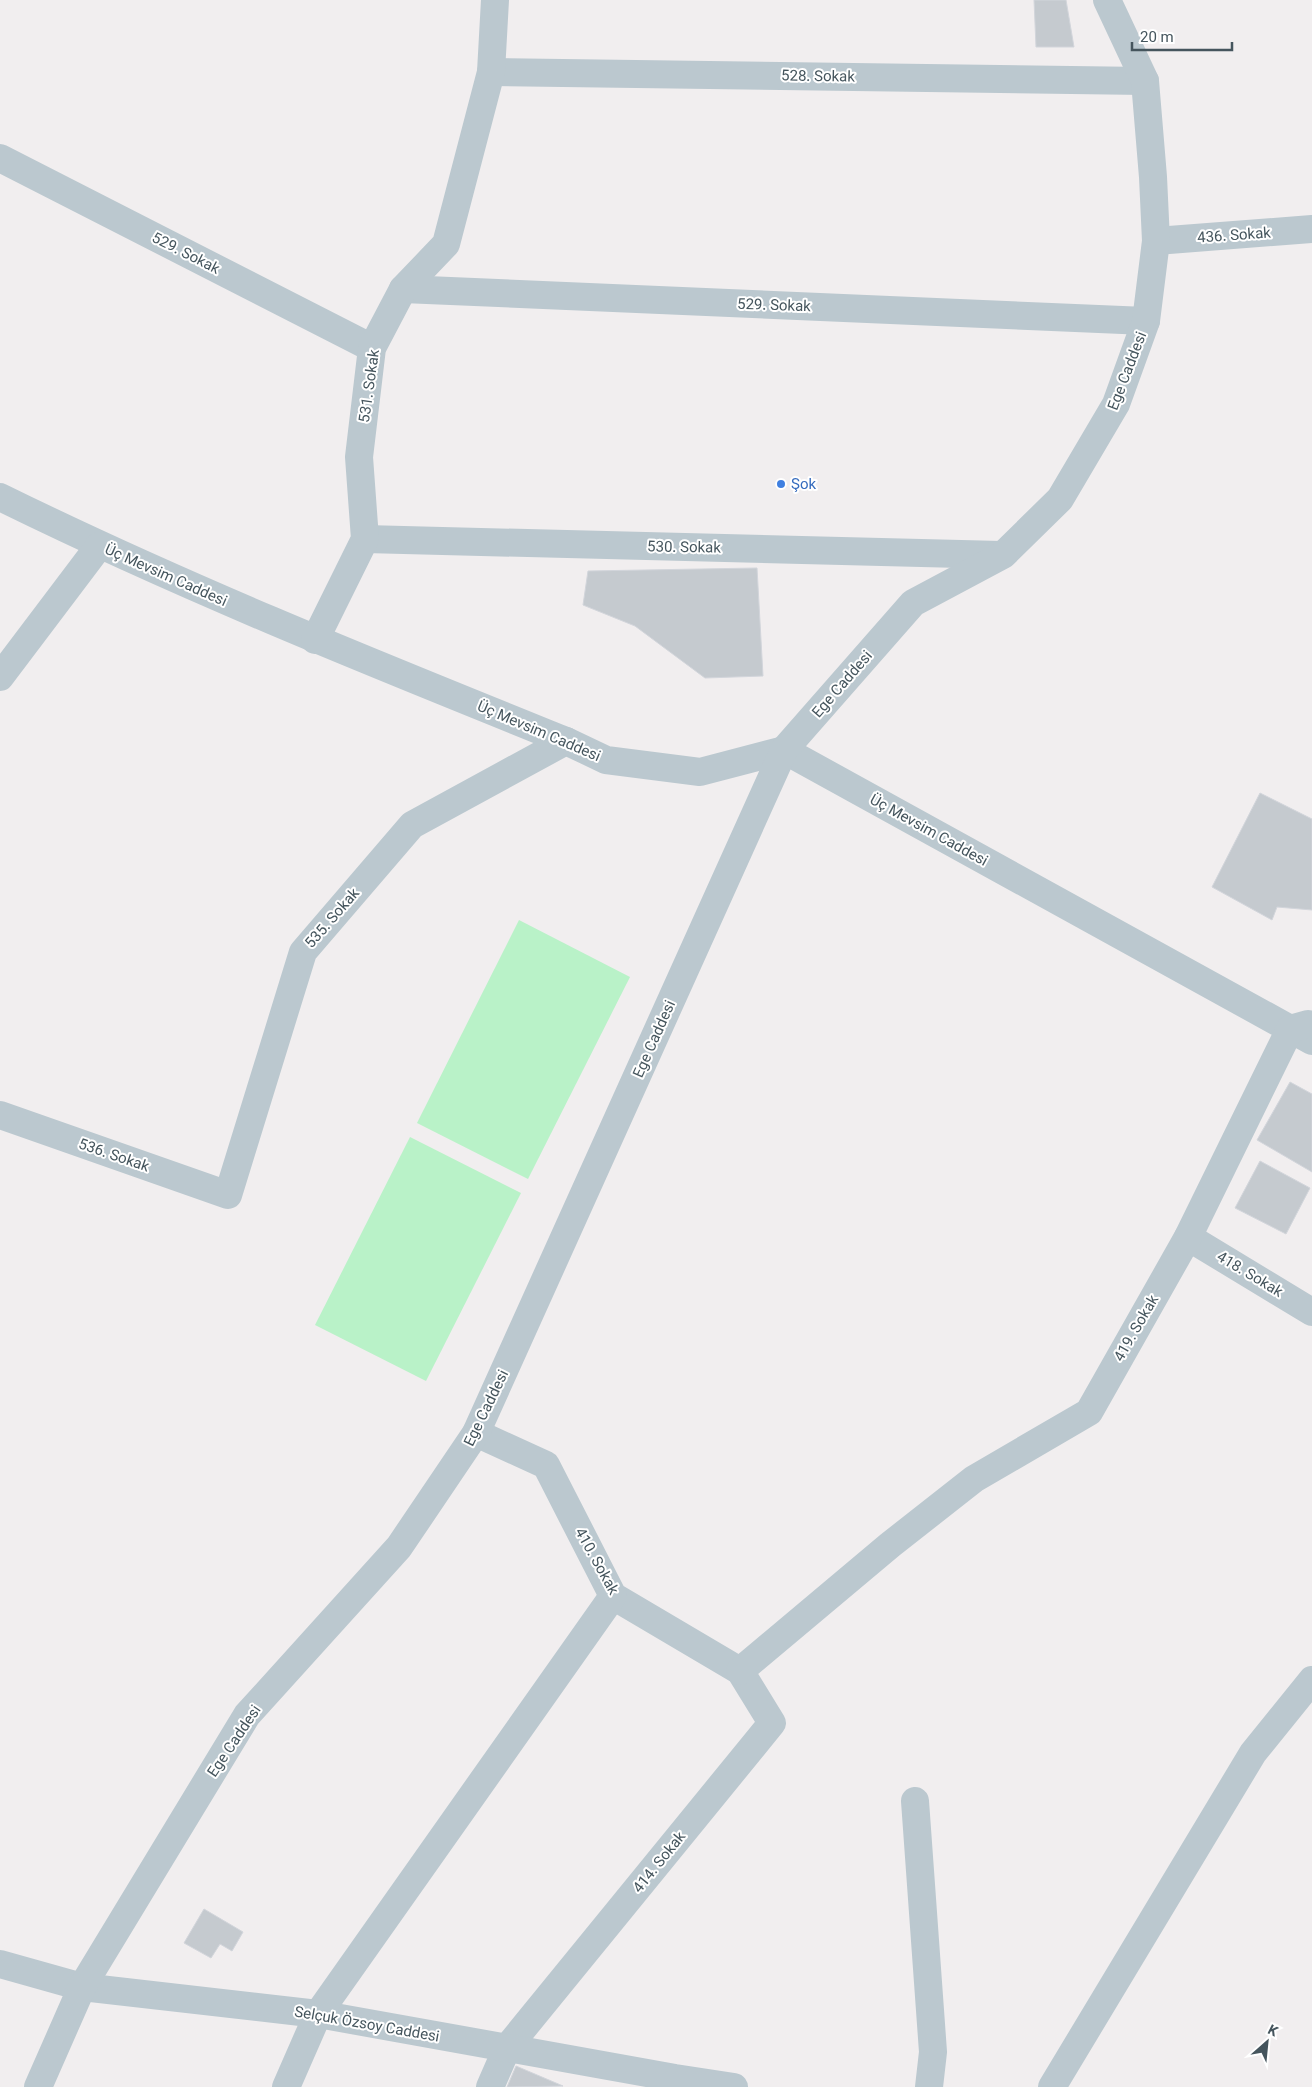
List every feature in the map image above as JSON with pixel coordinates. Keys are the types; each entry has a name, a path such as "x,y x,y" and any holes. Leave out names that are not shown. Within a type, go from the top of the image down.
{"street":[{"name":"531. Sokak","path":"365,539 359,457 372,348 403,289 446,244 491,72 495,0"},
{"name":"Ege Caddesi","path":"38,2087 82,1987 247,1715 399,1547 476,1433 784,750 914,604 1004,555 1060,499 1116,404 1146,321 1156,241 1145,81 1107,0"},
{"name":"528. Sokak","path":"491,72 1145,81"},
{"name":"529. Sokak","path":"0,158 372,348"},
{"name":"436. Sokak","path":"1156,241 1312,229"},
{"name":"529. Sokak","path":"403,289 1146,321"},
{"name":"Üç Mevsim Caddesi","path":"0,497 99,546 315,640 566,741 606,760 700,772 784,750 1304,1031"},
{"name":"530. Sokak","path":"365,539 1004,555"},
{"path":"315,640 365,539"},
{"path":"0,677 99,546"},
{"name":"535. Sokak","path":"228,1195 303,952 412,825 566,741"},
{"name":"419. Sokak","path":"740,1671 890,1545 974,1479 1089,1412 1304,1031"},
{"name":"536. Sokak","path":"0,1115 228,1195"},
{"name":"418. Sokak","path":"1188,1237 1312,1312"},
{"name":"410. Sokak","path":"476,1433 546,1465 613,1596 740,1671"},
{"path":"286,2087 318,2014 613,1596"},
{"name":"414. Sokak","path":"507,2048 772,1723 740,1671"},
{"path":"1052,2087 1253,1753 1312,1680"},
{"path":"915,1801 933,2052 929,2087"},
{"name":"Selçuk Özsoy Caddesi","path":"0,1964 82,1987 318,2014 507,2048 673,2083 734,2087"},
{"path":"490,2087 507,2048"}],"green space":[{"path":"519,920 630,977 528,1179 417,1123"},
{"path":"410,1137 521,1193 426,1381 315,1325"}],"building":[{"path":"1034,0 1066,0 1074,47 1036,47"},
{"path":"757,568 763,676 705,678 635,626 583,605 588,571"},
{"path":"1260,793 1312,819 1312,910 1277,907 1272,920 1212,887"},
{"path":"1290,1082 1312,1094 1312,1172 1257,1140"},
{"path":"1260,1161 1310,1188 1286,1234 1235,1208"},
{"path":"204,1909 243,1932 232,1951 220,1944 211,1958 184,1943"},
{"path":"516,2066 563,2086 507,2087"}],"place":[{"name":"Şok","path":"781,484"}]}
